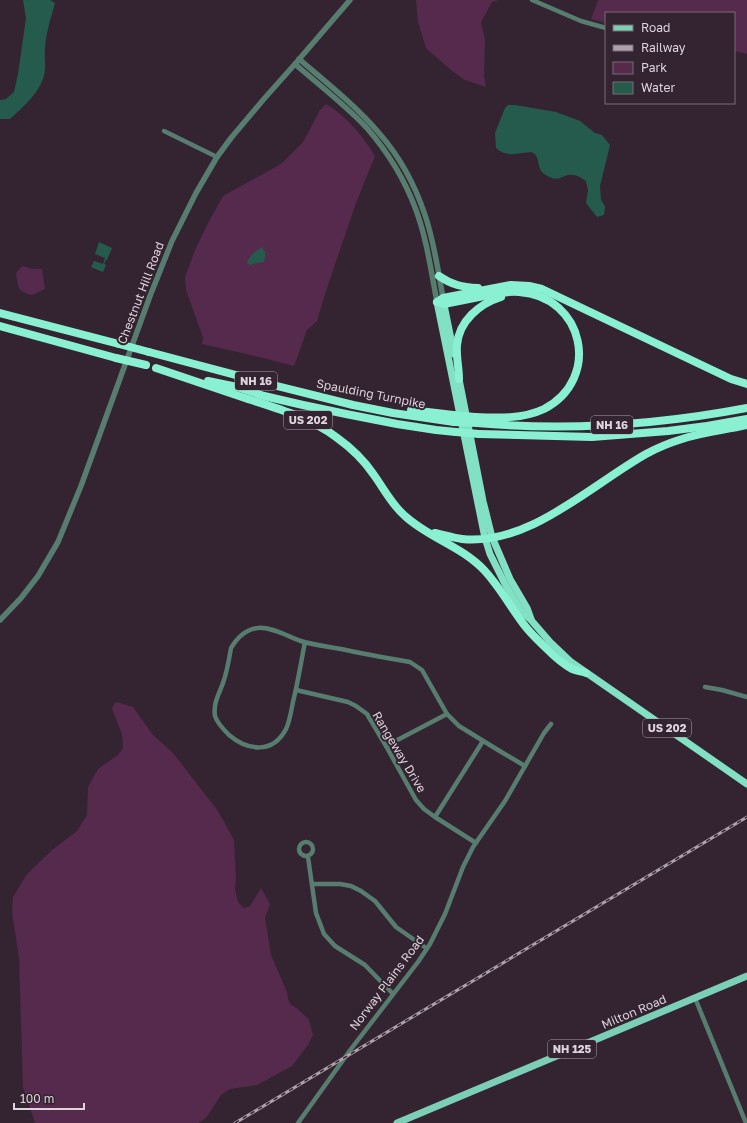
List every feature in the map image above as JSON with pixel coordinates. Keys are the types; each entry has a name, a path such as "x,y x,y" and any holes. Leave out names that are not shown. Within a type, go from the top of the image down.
{"highway":[{"path":"439,276 458,286 497,288"},
{"path":"441,301 497,288 518,285 542,289 731,379 747,384"},
{"path":"441,301 505,292 530,294 547,300 555,305 563,312 573,326 576,334 579,348 578,367 568,389 555,402 539,411 522,416 476,420"},
{"path":"459,379 457,345 461,330 468,318 478,308 489,301 513,294 530,294"},
{"path":"441,301 459,379 489,538"},
{"path":"441,301 489,538"},
{"name":"Spaulding Turnpike","path":"0,312 273,385 393,413 476,420 525,427 549,427 614,425 681,418 747,408"},
{"name":"Spaulding Turnpike","path":"0,326 116,358 237,387 264,396 397,424 436,430 479,434 592,437 649,433 747,419"},
{"name":"US 202","path":"156,368 305,418 327,430 359,458 374,475 404,516 423,529 454,546 476,562 492,578 525,626 537,639 572,669 586,672"},
{"path":"423,529 462,539 489,538 504,535 537,523 646,454 665,445 682,438 747,425"},
{"name":"US 202","path":"489,538 490,554 505,584 521,611 550,642 571,662 747,784"}],"main road":[{"name":"Milton Road","path":"397,1123 747,976"}],"street":[{"name":"Chestnut Hill Road","path":"0,620 21,598 38,576 52,555 61,537 150,296 172,241 193,198 217,157 231,138 350,0"},
{"path":"532,0 581,21 605,28"},
{"path":"297,62 362,115 380,134 399,159 418,196 426,216 439,276 441,301"},
{"path":"297,62 366,127 396,167 411,197 420,223 441,301"},
{"path":"164,131 217,157"},
{"path":"305,642 289,719 279,738 273,744 262,748 250,747 233,739 220,725 216,716 216,698 223,684 234,643 242,635 253,629 264,628 271,629 288,637 305,642 410,662 422,670 447,714 459,726 525,766"},
{"path":"704,687 747,697"},
{"name":"Rangeway Drive","path":"296,690 348,702 367,714 416,800 424,809 435,817 476,843"},
{"path":"386,746 447,714"},
{"name":"Norway Plains Road","path":"298,1123 351,1049 418,962 440,924 463,867 476,843 505,801 544,733 551,724"},
{"path":"435,817 483,741"},
{"path":"308,856 316,913 327,938 340,950 365,965 393,994"},
{"path":"312,884 340,884 351,886 361,891 375,901 396,927 426,948"},
{"path":"694,998 746,1123"}],"green space":[{"path":"416,0 499,0 492,2 481,22 485,40 484,76 486,87 465,80 426,48 418,22"},
{"path":"598,0 747,0 747,54 735,51 735,12 605,12 605,23 591,19"},
{"path":"326,104 354,127 375,156 356,203 317,321 307,330 294,366 202,344 203,338 186,290 185,277 195,250 207,225 223,196 281,164 303,142 320,110"},
{"path":"23,266 32,269 42,269 45,289 32,295 21,290 18,286 16,274"},
{"path":"117,702 133,707 153,735 173,753 218,811 234,840 236,879 235,889 238,902 244,908 250,906 261,888 270,904 265,918 271,955 287,992 290,1004 298,1009 309,1020 313,1035 308,1045 292,1066 257,1085 230,1089 221,1095 206,1118 198,1123 35,1123 23,1087 19,958 12,912 13,897 27,874 52,850 77,831 87,815 88,787 98,769 118,755 123,748 122,734 112,709 114,704"}],"water":[{"path":"23,0 50,0 55,3 46,42 44,75 37,90 25,105 10,119 0,119 0,100 6,99 14,92 18,74 26,18"},
{"path":"508,105 556,112 580,121 595,133 602,135 610,145 600,186 601,200 605,206 604,215 597,217 586,203 588,190 586,181 578,176 567,175 558,179 551,178 543,173 536,156 531,152 508,154 496,148 495,133 505,108"},
{"path":"99,242 112,248 104,264 106,265 103,272 91,267 94,261 103,264 105,258 95,254"},
{"path":"263,247 263,250 266,252 264,262 250,265 247,263 253,254"}],"railway":[{"path":"235,1123 747,817"}]}
